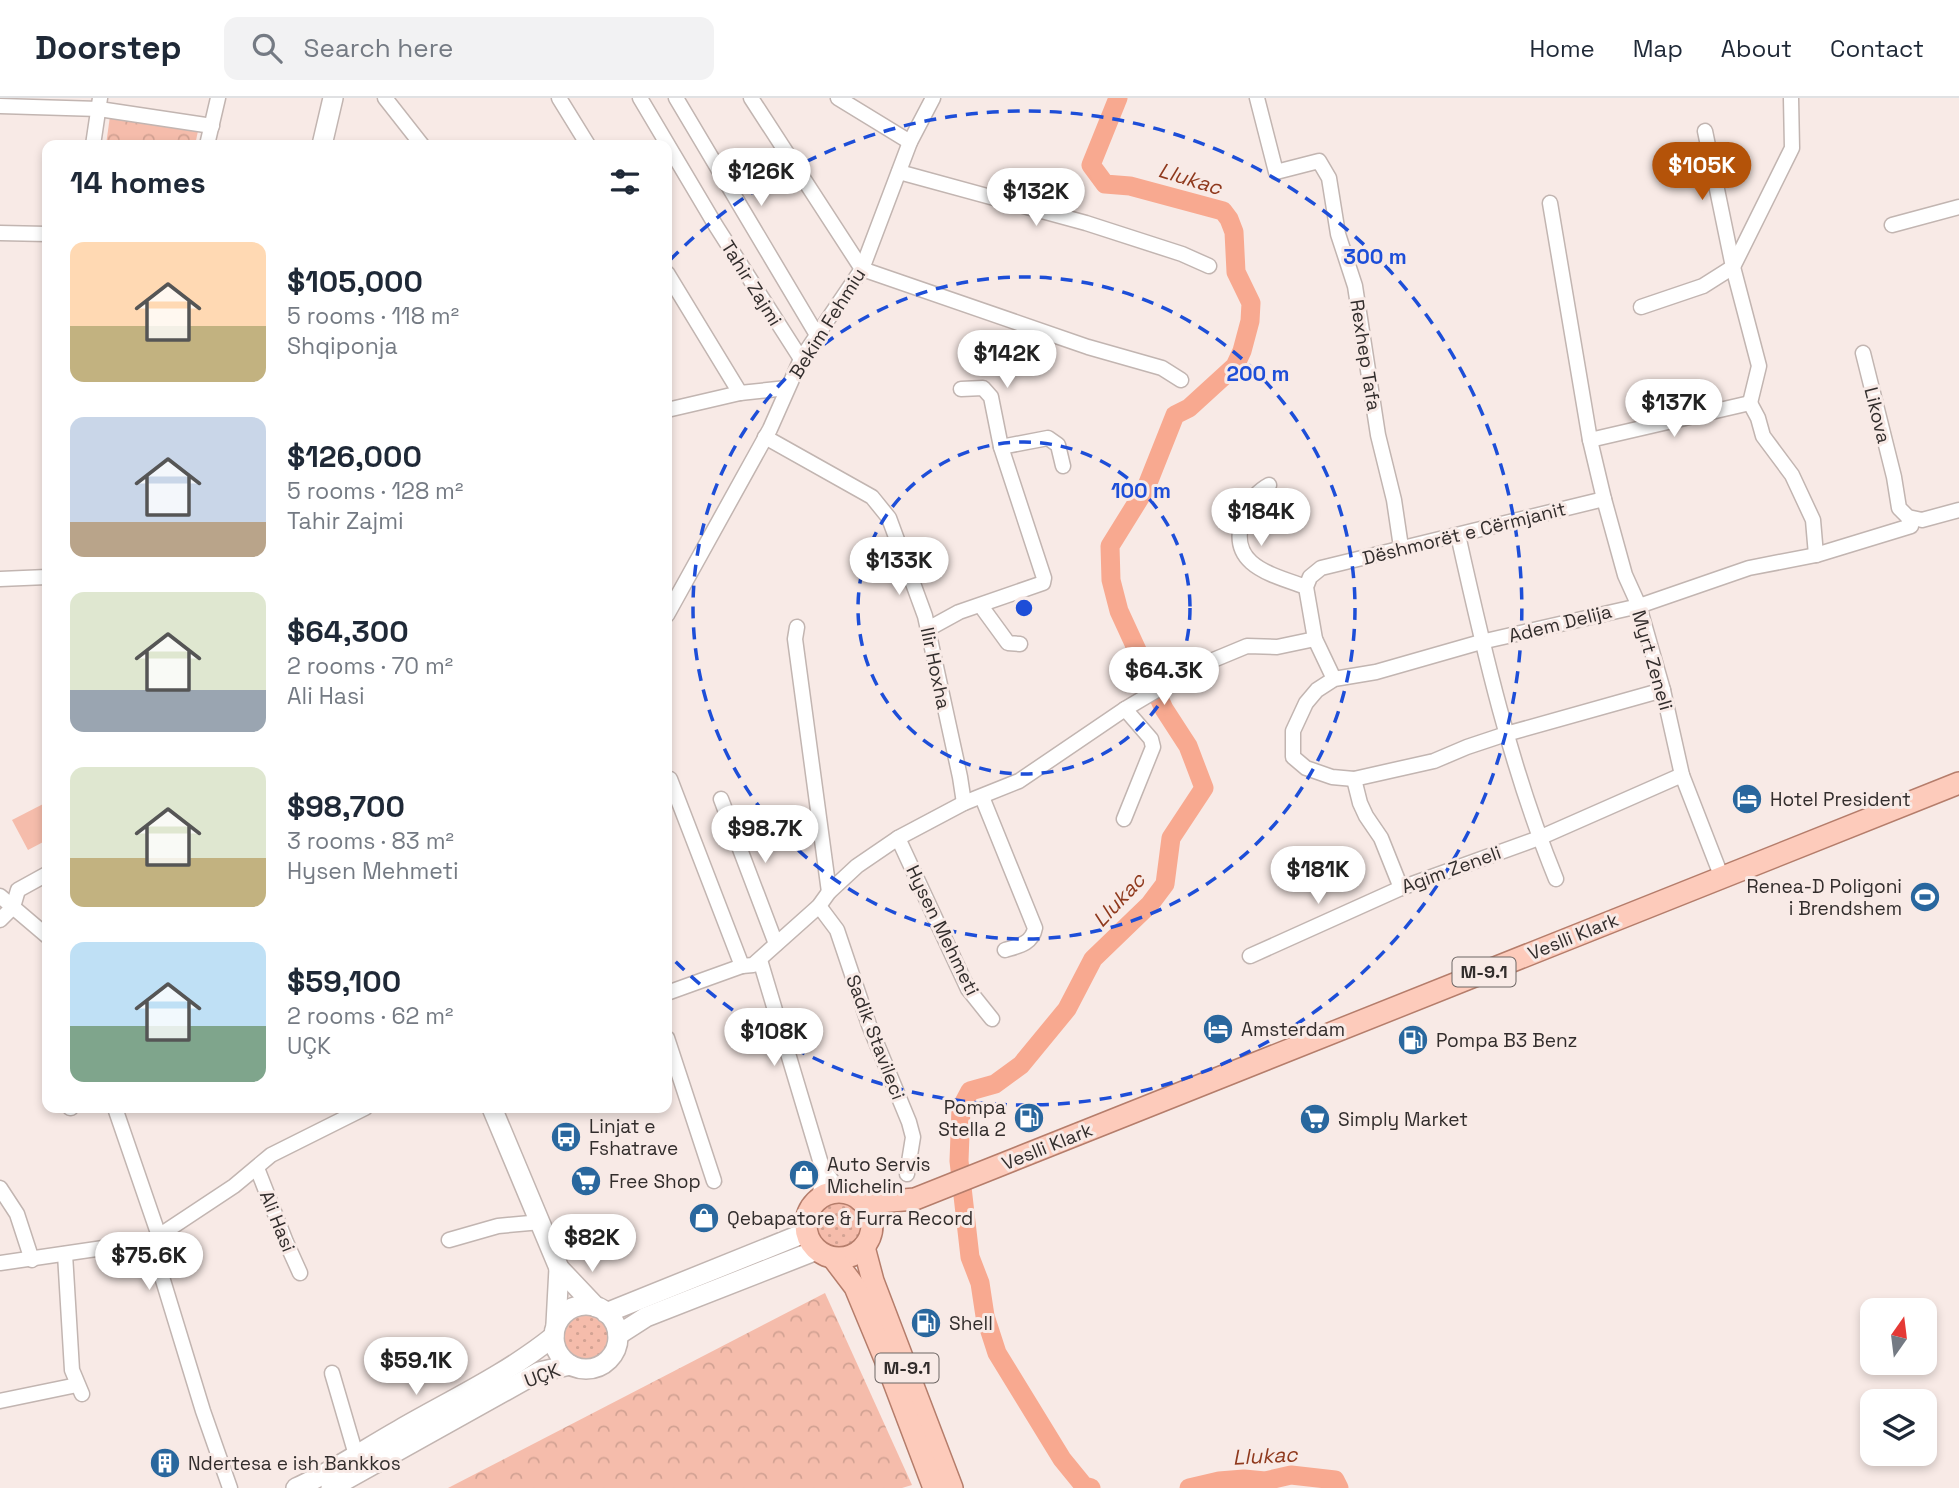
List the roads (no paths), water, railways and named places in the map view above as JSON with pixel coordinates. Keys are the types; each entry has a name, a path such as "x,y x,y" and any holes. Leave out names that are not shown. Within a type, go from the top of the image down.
{"main road":[{"name":"Veslli Klark","path":"840,1197 878,1202 915,1199 1959,783"},
{"name":"M-9.1","path":"840,1197 871,1216 868,1240 873,1282 952,1488"},
{"path":"819,1247 808,1213 840,1197"},
{"name":"Veslli Klark","path":"868,1240 915,1199"},
{"name":"M-9.1","path":"819,1247 850,1256 868,1240"},
{"name":"M-9.1","path":"819,1247 855,1287 934,1488"}],"street":[{"path":"208,140 218,98"},
{"path":"323,140 333,98"},
{"path":"386,98 418,140"},
{"path":"559,98 585,140"},
{"name":"Tahir Zajmi","path":"640,98 665,140"},
{"name":"Tahir Zajmi","path":"676,98 817,335"},
{"path":"751,98 862,269 1088,347 1162,368 1181,380"},
{"path":"838,98 910,142"},
{"name":"Bekim Fehmiu","path":"672,606 765,437 800,359 862,269 910,142 933,98"},
{"name":"Rexhep Tafa","path":"1257,98 1276,172 1320,161 1329,178 1338,234 1355,286 1378,435 1394,500 1401,547"},
{"path":"1641,307 1703,286 1733,267 1792,148 1791,98"},
{"path":"0,106 99,104 212,126"},
{"path":"94,140 99,104"},
{"path":"1705,131 1733,267 1759,366 1750,403 1763,436 1792,475 1813,520 1816,555"},
{"name":"Tahir Zajmi","path":"672,152 800,359"},
{"path":"899,172 1086,223 1182,254 1209,266"},
{"name":"Myrt Zeneli","path":"1550,203 1590,440 1604,499 1625,575 1639,606 1663,690 1682,775 1721,878"},
{"path":"1892,225 1959,207"},
{"path":"0,233 42,234"},
{"path":"672,285 740,393"},
{"name":"Likova","path":"1863,353 1894,477 1899,508 1908,517"},
{"path":"672,409 740,393 787,388"},
{"path":"928,629 959,612 1041,586 1044,578 1001,447 991,397 983,388 961,388"},
{"path":"1590,440 1750,403"},
{"name":"Ilir Hoxha","path":"765,437 872,497 889,518 928,629 964,803"},
{"path":"1001,447 1048,438 1058,445 1063,466"},
{"path":"1269,485 1258,490 1245,510 1238,532 1241,551 1252,564 1306,587 1315,639 1334,679 1317,690 1306,702 1293,731 1293,757 1306,768 1332,777 1354,779 1434,761 1506,734 1663,690"},
{"name":"Dëshmorët e Cërmjanit","path":"1306,587 1310,577 1321,568 1604,499"},
{"path":"1908,517 1922,520 1959,510"},
{"name":"Adem Delija","path":"1334,679 1376,672 1481,642 1639,606 1749,568 1816,555 1911,526 1908,517"},
{"name":"Adem Delija","path":"1458,535 1481,642"},
{"path":"0,579 42,577"},
{"path":"981,606 1008,643 1020,644"},
{"path":"796,633 829,892"},
{"path":"672,991 742,966 753,965 819,906 829,892 857,866 898,838 964,803 1019,781 1131,706 1194,668 1247,646 1277,647 1315,639"},
{"path":"1481,642 1506,734 1539,838 1556,879"},
{"path":"1124,819 1153,747 1131,706"},
{"name":"Agim Zeneli","path":"1250,956 1401,888 1539,838 1682,775"},
{"path":"1354,779 1360,803 1381,838 1401,888"},
{"path":"672,784 742,966"},
{"path":"982,797 1035,928 1031,939 1026,943 1005,950"},
{"path":"722,799 775,944"},
{"name":"Hysen Mehmeti","path":"898,838 968,989 992,1019"},
{"path":"0,920 13,906 18,890 42,877"},
{"path":"0,896 42,932"},
{"name":"Sadik Stavileci","path":"819,906 837,930 869,1026 909,1122 913,1137 907,1174"},
{"path":"760,960 822,1167 840,1197"},
{"path":"672,1053 714,1181"},
{"path":"117,1113 203,1411 230,1488"},
{"name":"Ali Hasi","path":"0,1263 155,1239 257,1168 271,1155 345,1113"},
{"path":"494,1113 559,1268 613,1322 618,1335"},
{"name":"Ali Hasi","path":"257,1168 300,1273"},
{"path":"0,1188 17,1214 32,1260"},
{"path":"449,1240 498,1226 541,1222"},
{"name":"UÇK","path":"296,1488 317,1479 513,1366 555,1330 563,1315 573,1308 584,1306 601,1310 819,1247"},
{"name":"UÇK","path":"555,1330 555,1347 561,1358 581,1369 593,1368 612,1356 618,1335 646,1317 819,1247"},
{"path":"0,1401 79,1389 72,1370 65,1254"},
{"path":"555,1330 559,1268"},
{"name":"UÇK","path":"331,1488 539,1371 570,1365"},
{"path":"332,1373 356,1455"}],"waterway":[{"name":"Llukac","path":"1091,1488 1084,1486 1062,1459 997,1353 985,1316 980,1283 970,1257 959,1161 961,1108 970,1091 995,1084 1021,1065 1067,1009 1093,959 1150,904 1165,884 1171,838 1204,788 1188,746 1164,709 1119,611 1111,580 1110,546 1146,488 1175,415 1189,408 1235,366 1250,321 1251,303 1236,272 1234,232 1223,211 1130,186 1105,184 1091,165 1118,98"},
{"name":"Llukac","path":"1189,1488 1219,1481 1265,1481 1291,1475 1335,1480 1339,1488"}],"place":[{"name":"Hotel President","path":"1747,799"},
{"name":"Renea-D Poligoni i Brendshem","path":"1925,897"},
{"name":"Amsterdam","path":"1218,1029"},
{"name":"Pompa B3 Benz","path":"1413,1040"},
{"name":"Pompa Stella 2","path":"1029,1118"},
{"name":"Simply Market","path":"1315,1119"},
{"name":"Linjat e Fshatrave","path":"566,1137"},
{"name":"Auto Servis Michelin","path":"804,1175"},
{"name":"Free Shop","path":"586,1181"},
{"name":"Qebapatore & Furra Record","path":"704,1218"},
{"name":"Shell","path":"926,1323"},
{"name":"Ndertesa e ish Bankkos","path":"165,1463"}]}
